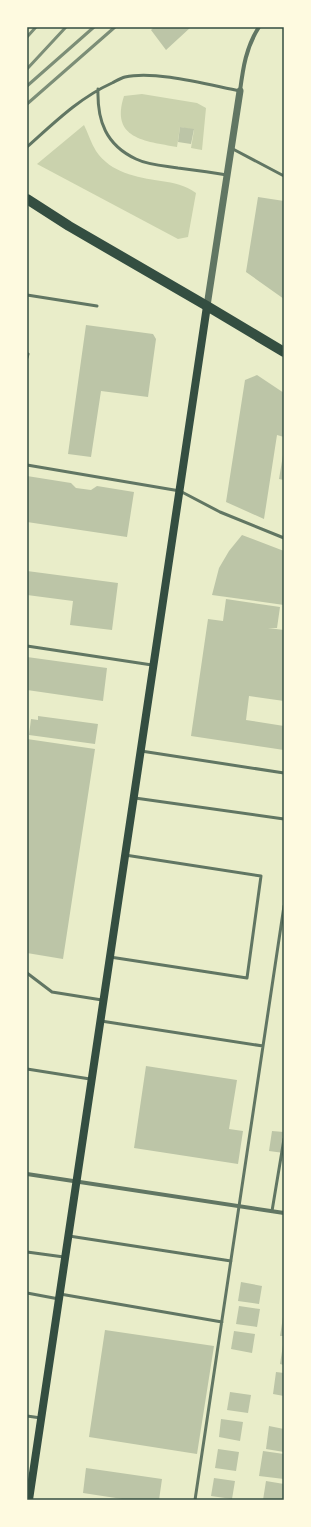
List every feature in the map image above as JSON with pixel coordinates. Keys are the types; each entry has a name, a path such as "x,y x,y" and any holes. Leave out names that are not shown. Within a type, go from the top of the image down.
{"main road":[{"path":"27,198 69,226 208,306 284,352"},
{"path":"29,1500 31,1463 41,1418 208,306"}],"street":[{"path":"208,306 244,62 249,44 258,27"},
{"path":"27,1174 284,1213"}],"lane":[{"path":"27,147 80,100 98,89 125,77 148,75 175,78 240,91"},
{"path":"98,89 99,114 104,128 112,142 123,151 137,160 156,165 227,175"},
{"path":"231,148 284,176"},
{"path":"27,295 97,306"},
{"path":"27,465 180,491 220,512 284,538"},
{"path":"27,646 154,665"},
{"path":"141,751 284,773"},
{"path":"134,798 284,819"},
{"path":"110,957 247,978 261,876 125,855"},
{"path":"196,1500 284,906"},
{"path":"27,973 52,992 104,1000"},
{"path":"101,1021 263,1046"},
{"path":"27,1069 92,1079"},
{"path":"272,1211 284,1139"},
{"path":"68,1236 231,1261"},
{"path":"27,1252 65,1257"},
{"path":"27,1293 222,1322"},
{"path":"27,1416 41,1418"}],"green space":[{"path":"142,94 197,103 206,108 202,150 191,148 194,130 180,127 177,147 142,140 126,129 122,121 121,110 124,96"},
{"path":"84,125 96,151 109,164 117,169 133,176 179,185 196,193 188,237 178,239 37,164"}],"building":[{"path":"154,27 191,27 166,50 151,30"},
{"path":"180,127 194,129 191,144 178,142"},
{"path":"258,197 284,201 284,299 246,272"},
{"path":"86,325 153,334 156,339 148,397 101,391 91,457 68,454"},
{"path":"257,375 284,393 284,437 277,435 264,519 226,502 245,380"},
{"path":"284,455 284,480 279,479"},
{"path":"27,476 71,483 76,488 91,490 97,486 134,492 127,537 27,522"},
{"path":"242,535 284,551 284,605 212,595 219,568 229,551"},
{"path":"27,571 118,583 112,630 70,625 73,601 27,595"},
{"path":"226,599 280,607 277,628 268,628 284,630 284,701 249,696 246,720 284,726 284,750 191,736 208,619 223,621"},
{"path":"27,657 107,668 103,701 27,690"},
{"path":"38,716 98,724 95,744 29,735 31,719 38,720"},
{"path":"27,739 95,749 63,959 27,953"},
{"path":"146,1066 237,1080 229,1129 243,1131 238,1164 134,1148"},
{"path":"272,1131 284,1132 284,1153 269,1151"},
{"path":"241,1282 262,1286 259,1304 238,1301"},
{"path":"239,1306 260,1309 257,1327 236,1324"},
{"path":"283,1317 284,1336 280,1336"},
{"path":"105,1330 214,1346 197,1454 89,1437"},
{"path":"234,1331 255,1334 252,1353 231,1349"},
{"path":"284,1345 284,1365 280,1364"},
{"path":"276,1372 284,1373 284,1396 273,1394"},
{"path":"230,1392 251,1395 248,1413 227,1410"},
{"path":"221,1419 243,1422 240,1441 219,1437"},
{"path":"269,1426 284,1429 284,1452 266,1449"},
{"path":"218,1449 239,1452 236,1471 215,1468"},
{"path":"263,1451 284,1454 284,1479 259,1476"},
{"path":"86,1468 162,1479 159,1500 129,1500 83,1493"},
{"path":"214,1478 235,1481 232,1499 211,1496"},
{"path":"266,1481 284,1484 284,1500 263,1500"}],"railway":[{"path":"27,37 36,27"},
{"path":"27,69 66,27"},
{"path":"27,86 94,27"},
{"path":"27,104 115,27"}]}
